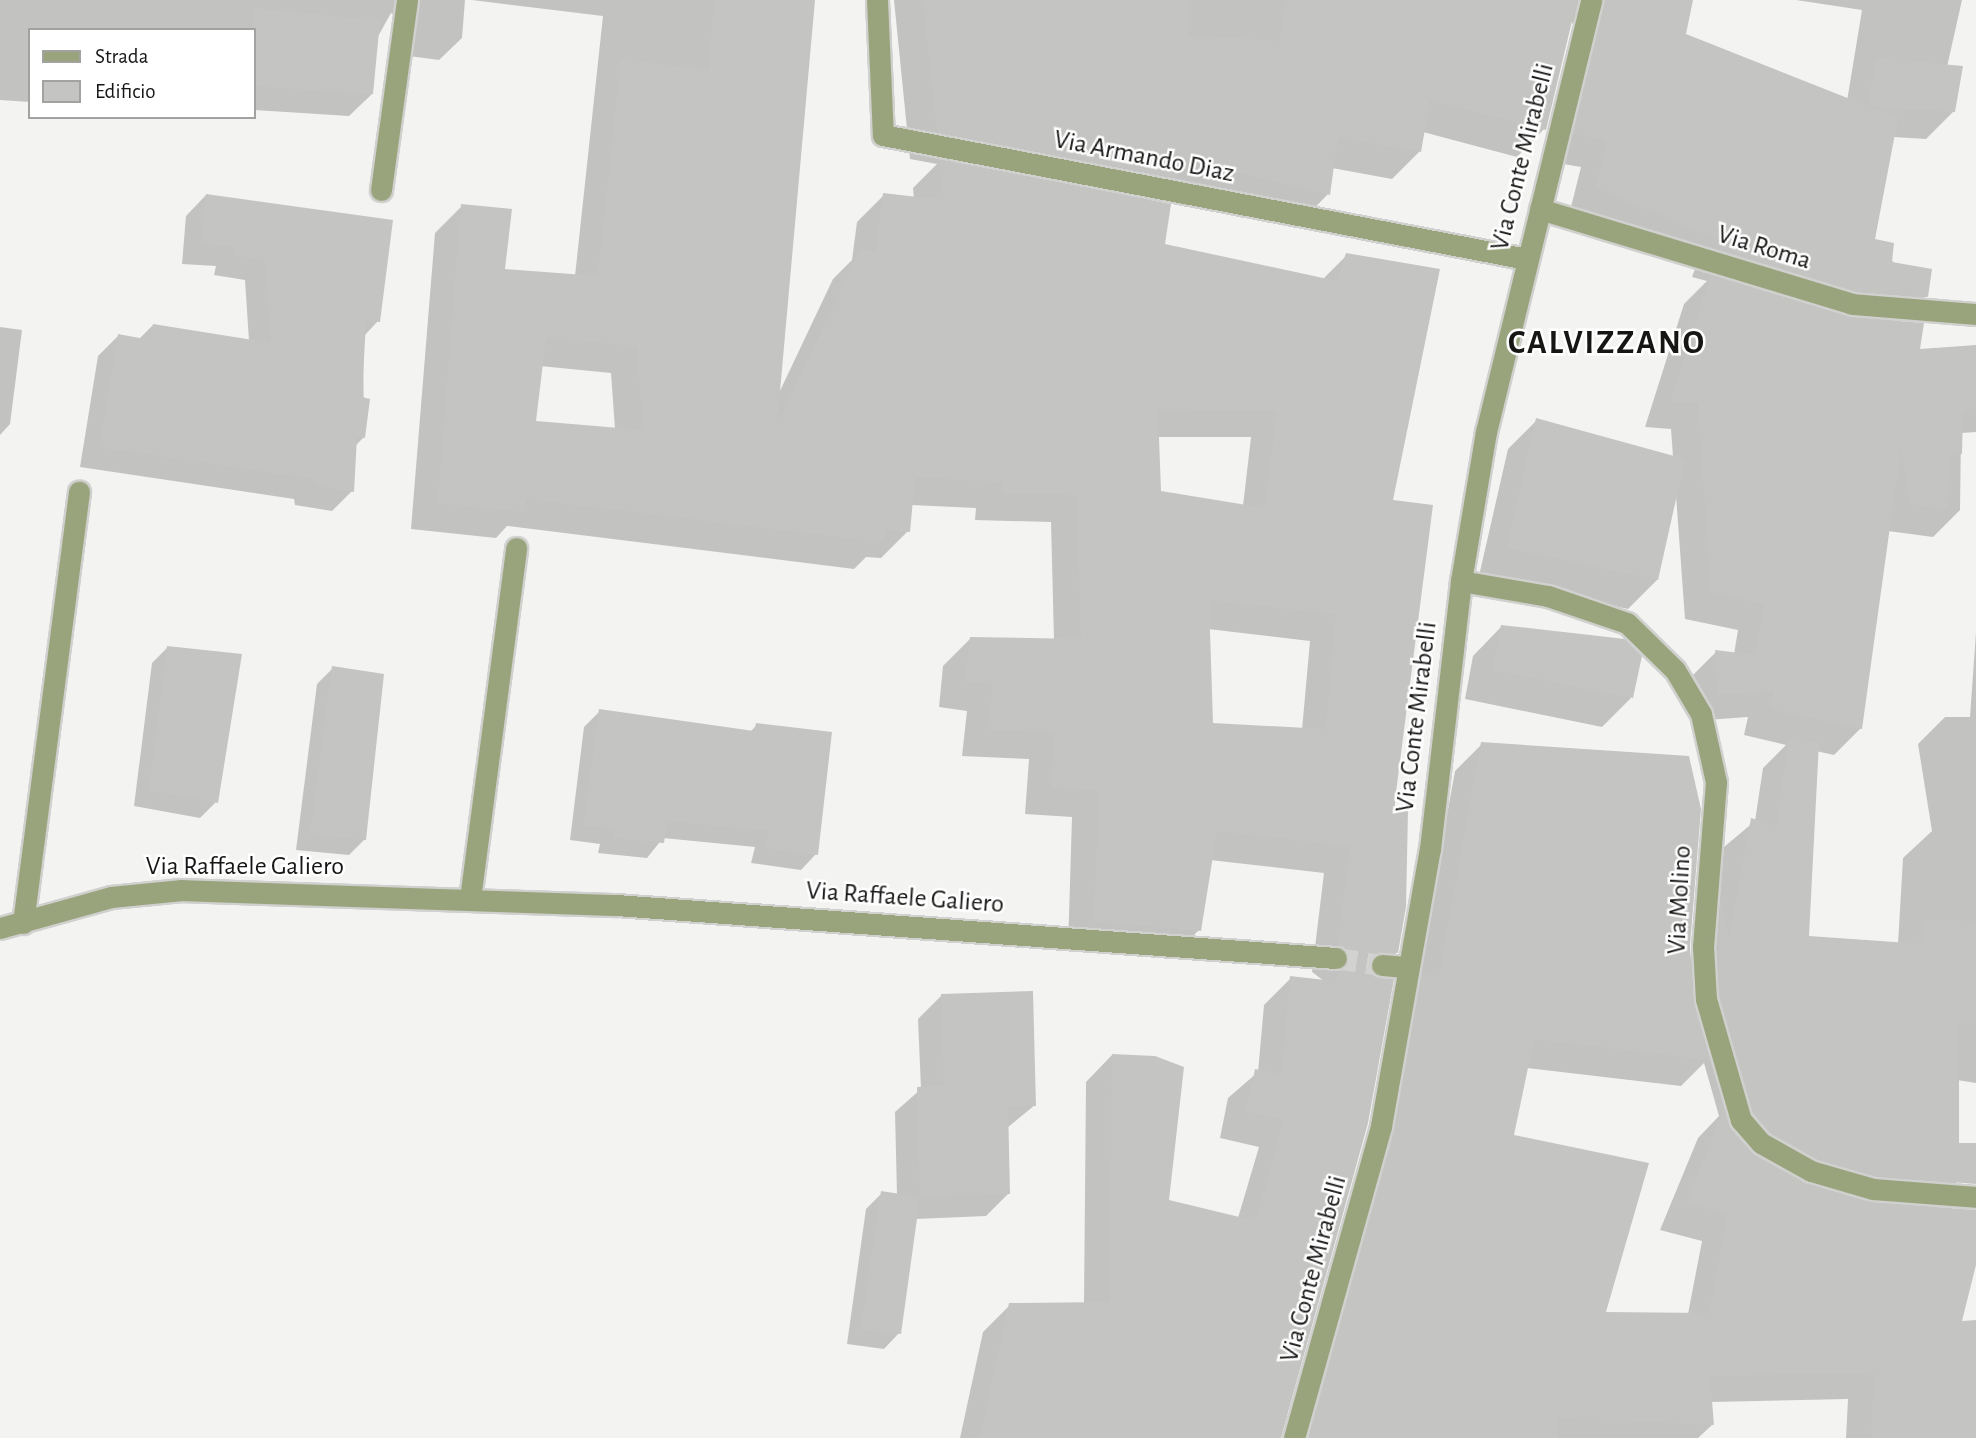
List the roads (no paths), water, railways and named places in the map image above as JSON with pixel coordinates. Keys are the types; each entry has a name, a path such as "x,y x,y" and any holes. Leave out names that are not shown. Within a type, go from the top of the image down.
{"street":[{"path":"381,190 407,0"},
{"name":"Via Armando Diaz","path":"877,0 883,135 1527,258"},
{"name":"Via Conte Mirabelli","path":"1294,1438 1381,1126 1405,967 1430,849 1461,580 1486,432 1591,0"},
{"name":"Via Roma","path":"1540,209 1852,304 1976,314"},
{"path":"23,923 79,492"},
{"path":"470,898 516,548"},
{"name":"Via Molino","path":"1461,580 1548,596 1627,623 1675,670 1701,714 1716,782 1703,946 1706,999 1741,1121 1761,1143 1811,1171 1873,1189 1976,1197"},
{"name":"Via Raffaele Galiero","path":"0,928 111,897 182,890 470,898 1091,937 1336,958"},
{"path":"1382,965 1405,967"}],"tunnel":[{"path":"1336,958 1382,965"}],"district":[{"name":"CALVIZZANO","path":"1607,344"}]}
